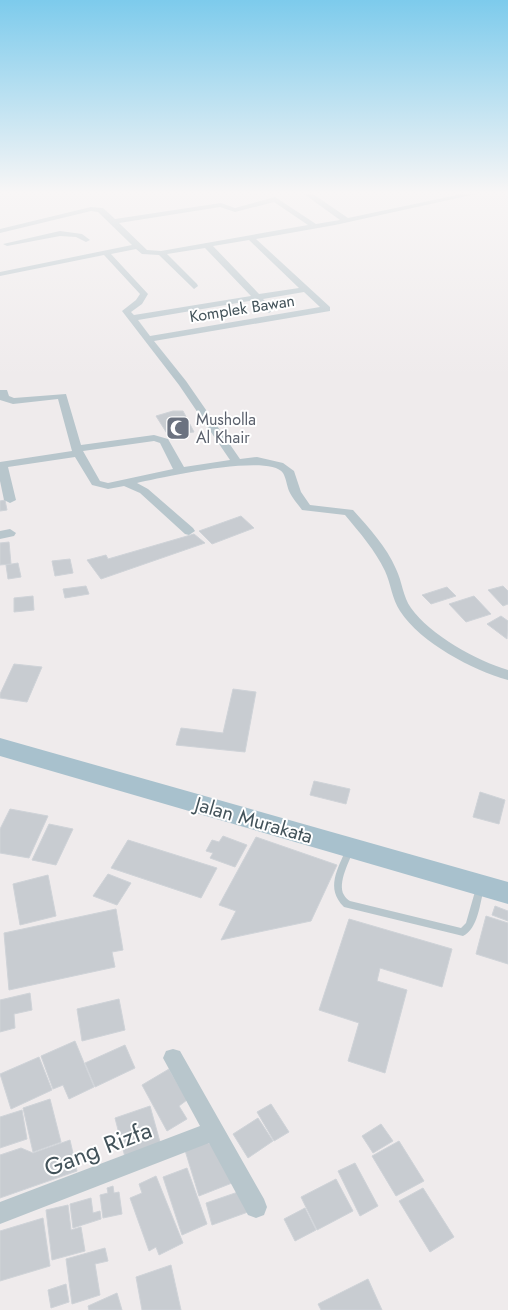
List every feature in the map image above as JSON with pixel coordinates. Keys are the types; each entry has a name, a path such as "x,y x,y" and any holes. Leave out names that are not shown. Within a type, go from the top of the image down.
{"main road":[{"name":"Jalan Murakata","path":"0,747 508,893"}],"street":[{"path":"0,274 90,255"},
{"path":"108,255 144,294 139,302 126,312 183,383 237,462"},
{"path":"163,255 194,286"},
{"name":"Komplek Bawan","path":"217,255 269,310"},
{"name":"Komplek Bawan","path":"148,339 327,309 269,255"},
{"path":"132,318 306,289"},
{"path":"0,393 3,392 4,398 13,401 62,396 77,451 96,483 108,486 179,471 237,462 258,460 279,465 288,471 295,492 306,508 349,512 373,539 392,571 407,612 445,644 473,662 492,671 508,674"},
{"path":"10,500 1,465 77,451 154,438 164,441 178,465 179,471"},
{"path":"125,482 144,490 189,531"},
{"path":"173,1058 256,1208"},
{"name":"Gang Rizfa","path":"0,1213 214,1131"}],"lane":[{"path":"351,848 336,889 339,899 347,904 462,932 470,925 480,885"}],"building":[{"name":"Musholla Al Khair","path":"173,411 183,411 194,432 168,435 156,416"},
{"path":"5,500 7,510 0,511 0,501"},
{"path":"241,516 254,528 212,544 199,531"},
{"path":"194,534 205,543 101,579 87,560 106,555 108,559"},
{"path":"9,542 11,564 0,565 0,543"},
{"path":"70,559 73,573 55,576 52,561"},
{"path":"18,563 21,577 8,579 6,565"},
{"path":"86,586 89,594 65,598 63,589"},
{"path":"503,586 508,591 508,604 503,606 488,590"},
{"path":"447,587 456,596 431,604 422,595"},
{"path":"33,596 34,610 14,612 14,598"},
{"path":"474,596 491,614 466,622 449,604"},
{"path":"501,616 508,621 507,639 487,624"},
{"path":"14,664 42,667 27,702 0,698 0,694"},
{"path":"233,689 256,692 245,752 176,745 181,728 223,733"},
{"path":"314,781 350,789 346,804 310,795"},
{"path":"480,792 505,800 499,824 473,817"},
{"path":"10,809 48,816 29,858 0,853 0,829"},
{"path":"49,824 73,829 56,865 32,860"},
{"path":"223,836 247,845 235,867 210,858 213,853 206,851 212,840 219,842"},
{"path":"256,837 337,865 311,921 221,940 236,911 219,905"},
{"path":"128,840 217,868 201,898 111,868"},
{"path":"108,874 131,883 117,905 93,896"},
{"path":"48,875 56,916 20,925 13,884"},
{"path":"495,906 508,911 508,921 492,915"},
{"path":"116,909 123,950 112,952 115,967 9,990 4,933"},
{"path":"486,916 508,923 508,964 476,954"},
{"path":"349,919 452,949 442,987 380,968 377,981 407,990 385,1073 348,1061 359,1023 319,1010"},
{"path":"30,993 32,1010 14,1014 15,1028 0,1032 0,1000"},
{"path":"119,999 125,1030 82,1041 77,1009"},
{"path":"75,1041 94,1087 69,1099 63,1085 53,1089 41,1056"},
{"path":"125,1045 135,1068 95,1087 85,1063"},
{"path":"39,1057 52,1090 11,1109 0,1074"},
{"path":"169,1069 187,1100 179,1106 187,1119 167,1131 142,1085"},
{"path":"50,1099 61,1142 33,1152 23,1108"},
{"path":"271,1104 289,1132 274,1141 257,1112"},
{"path":"150,1106 162,1149 126,1161 115,1118"},
{"path":"22,1110 27,1139 0,1148 0,1117"},
{"path":"258,1118 273,1141 248,1158 233,1134"},
{"path":"381,1124 393,1141 373,1153 362,1136"},
{"path":"207,1139 209,1144 217,1141 232,1183 199,1196 184,1147"},
{"path":"70,1140 77,1171 0,1198 0,1155 21,1148 33,1153"},
{"path":"399,1141 424,1181 396,1196 372,1156"},
{"path":"355,1163 378,1206 360,1216 338,1171"},
{"path":"187,1168 207,1224 182,1235 163,1177"},
{"path":"156,1176 183,1243 159,1255 156,1247 149,1251 130,1198 142,1193 139,1184"},
{"path":"336,1179 353,1211 317,1230 301,1197"},
{"path":"113,1186 114,1193 119,1192 122,1214 103,1218 100,1195 108,1193 107,1188"},
{"path":"423,1188 454,1237 430,1252 399,1201"},
{"path":"241,1191 248,1212 212,1225 206,1203"},
{"path":"91,1198 93,1213 100,1211 101,1219 73,1228 70,1204"},
{"path":"68,1205 71,1230 81,1227 85,1251 52,1260 46,1210"},
{"path":"305,1208 316,1230 295,1241 284,1219"},
{"path":"43,1218 50,1266 0,1281 0,1231"},
{"path":"105,1248 108,1261 95,1264 100,1295 72,1304 66,1259"},
{"path":"171,1265 181,1310 142,1310 136,1277"},
{"path":"368,1279 382,1310 321,1310 318,1304"},
{"path":"66,1284 69,1302 51,1308 48,1290"},
{"path":"117,1293 122,1310 89,1310 88,1306"}],"place":[{"name":"Musholla Al Khair","path":"178,428"}]}
